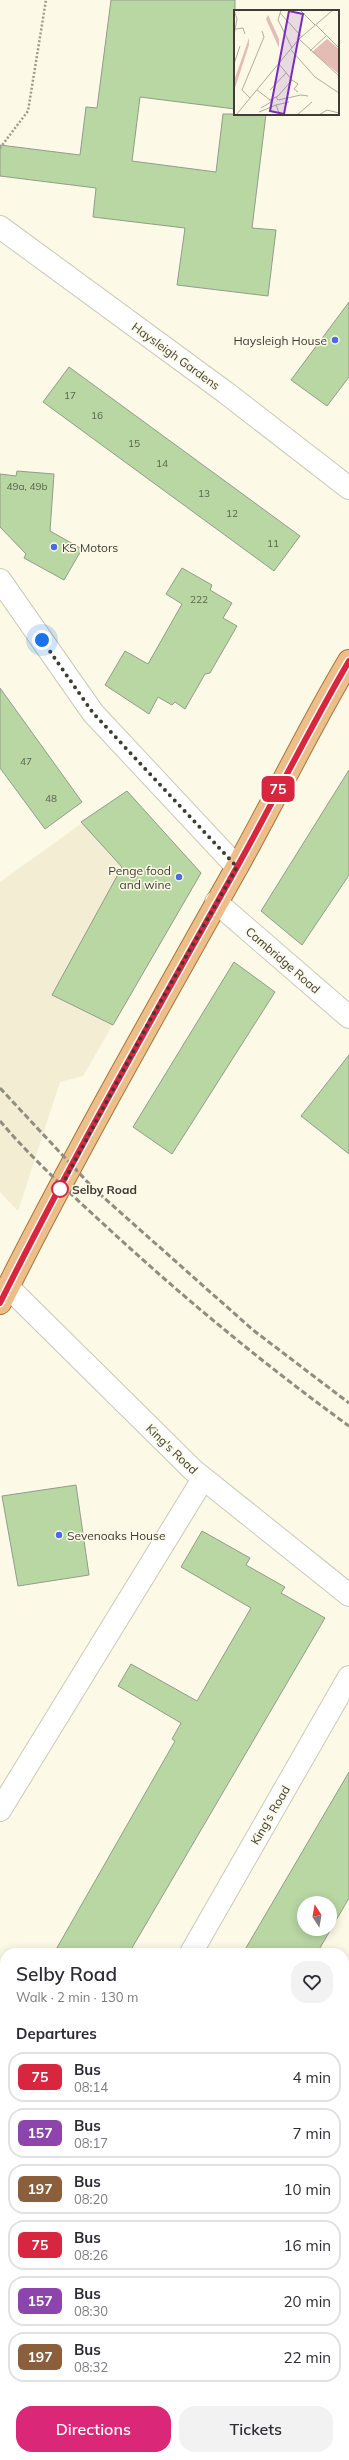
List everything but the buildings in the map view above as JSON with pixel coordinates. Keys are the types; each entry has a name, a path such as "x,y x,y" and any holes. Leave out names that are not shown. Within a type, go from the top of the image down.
{"main road":[{"path":"4,1295 134,1050 237,867 320,709 349,661"}],"street":[{"name":"Haysleigh Gardens","path":"0,227 225,392 349,488"},
{"path":"0,580 93,713 237,867"},
{"name":"Cambridge Road","path":"216,902 349,1017"},
{"name":"King's Road","path":"4,1295 203,1479 349,1595"},
{"path":"0,1810 203,1479"},
{"name":"King's Road","path":"194,1948 349,1677"}],"path":[{"path":"0,148 28,112 46,0"}],"shaded area":[{"path":"127,791 201,873 83,1076 60,1082 18,1211 0,1192 0,882"}],"railway":[{"path":"0,1088 94,1189 253,1330 349,1403"},
{"path":"0,1121 53,1177 168,1282 257,1356 349,1426"}],"bus line":[{"name":"75","path":"0,1303 134,1050 237,867 320,709 349,661"}],"place":[{"name":"Haysleigh House","path":"335,340"},
{"name":"KS Motors","path":"54,547"},
{"name":"Penge food and wine","path":"179,877"},
{"name":"Selby Road","path":"60,1189"},
{"name":"Sevenoaks House","path":"59,1535"}],"route":[{"path":"42,640 93,713 237,867 149,1022 60,1189"}]}
